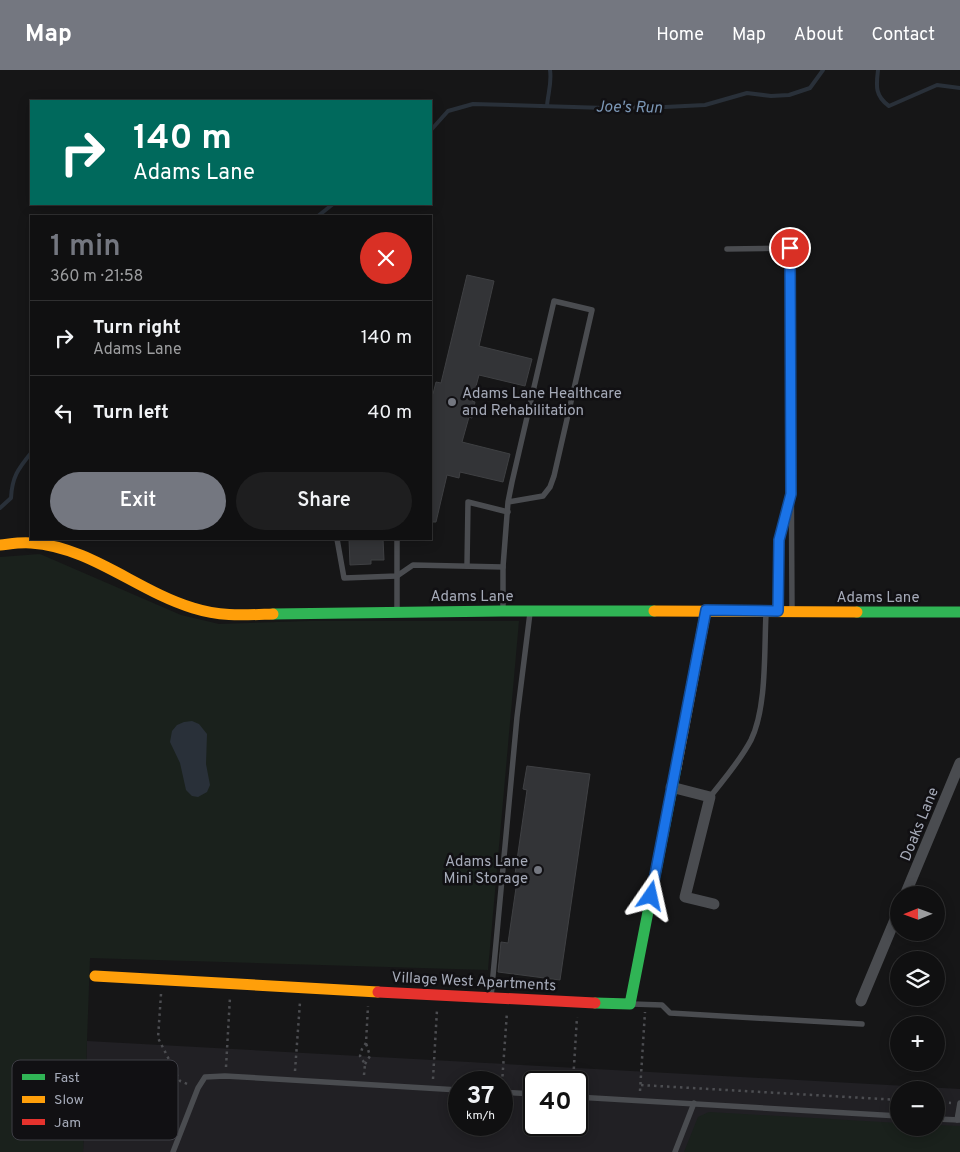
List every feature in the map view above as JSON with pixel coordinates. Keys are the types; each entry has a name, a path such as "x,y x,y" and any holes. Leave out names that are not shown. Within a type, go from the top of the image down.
{"street":[{"name":"Adams Lane","path":"0,545 11,542 32,542 71,551 163,596 205,612 237,615 502,610 960,612"},
{"path":"630,1004 706,610"},
{"name":"Doaks Lane","path":"909,886 960,763"},
{"path":"671,787 710,797 685,897 714,904"},
{"path":"860,1001 890,931"},
{"name":"Village West Apartments","path":"95,976 162,978 491,998 630,1004"}],"lane":[{"path":"728,248 790,248 792,611"},
{"path":"502,610 508,502 554,301 592,310 550,486 543,496 508,502"},
{"path":"778,611 779,540 791,494"},
{"path":"467,566 468,502 508,512"},
{"path":"337,540 344,578 397,576 413,565 503,568"},
{"path":"397,540 398,612"},
{"path":"491,998 517,717 530,611"},
{"path":"710,797 741,756 751,739 759,718 766,611"},
{"path":"630,1004 662,1005 670,1013 862,1024"},
{"path":"178,1139 198,1088 205,1077 225,1076 448,1089"},
{"path":"588,1098 890,1115"},
{"path":"674,1152 694,1103"},
{"path":"945,1119 959,1120 960,1103"},
{"path":"173,1152 178,1140"}],"path":[{"path":"162,978 158,1038 169,1060"},
{"path":"225,1076 230,996"},
{"path":"294,1080 300,1000"},
{"path":"364,1064 370,1056 366,1043 368,1004"},
{"path":"640,1100 645,1004"},
{"path":"433,1088 438,1008"},
{"path":"503,1071 507,1012"},
{"path":"574,1071 576,1016"},
{"path":"364,1084 364,1064 360,1056 366,1043"},
{"path":"178,1077 180,1081 198,1088"},
{"path":"641,1085 890,1099"},
{"path":"945,1102 960,1103"}],"shaded area":[{"path":"40,554 181,615 219,624 309,621 519,621 488,970 90,958 86,1060 12,1060 12,1140 83,1140 83,1152 0,1152 0,557"},
{"path":"192,721 199,724 207,734 206,764 210,785 207,792 198,797 192,796 186,790 180,763 170,742 172,731 177,725"},
{"path":"87,1041 890,1085 890,1136 945,1136 945,1088 960,1089 960,1152 83,1152 83,1140 178,1140 178,1060 86,1060"},
{"path":"709,1112 890,1122 890,1136 945,1136 945,1125 960,1126 960,1152 684,1152 698,1117"}],"building":[{"name":"Adams Lane Healthcare and Rehabilitation","path":"467,275 494,281 479,346 532,359 525,386 479,375 472,401 475,402 472,418 469,417 462,442 510,454 503,482 460,472 459,478 447,475 436,522 432,522 432,394 436,382 441,383"},
{"path":"349,540 383,540 384,560 371,560 371,564 350,565"},
{"path":"527,766 590,774 560,980 498,972 501,942 508,943 517,881 514,881 527,790 523,789"}],"waterway":[{"path":"547,106 550,70"},
{"name":"Joe's Run","path":"432,129 448,111 473,104 606,108 665,107 705,105 747,93 771,96 789,95 810,88 823,70"},
{"name":"Joe's Run","path":"878,70 877,90 881,98 889,106 937,85 960,88"},
{"name":"Joe's Run","path":"319,215 332,205"},
{"name":"Joe's Run","path":"0,508 11,498 16,474 30,454"}],"traffic: fast":[{"path":"273,614 654,611"},
{"path":"857,612 960,612"},
{"path":"595,1003 630,1004 676,768"}],"traffic: slow":[{"path":"0,545 31,543 53,546 74,552 152,591 204,611 233,615 273,614"},
{"path":"676,768 706,610"},
{"path":"654,611 857,612"},
{"path":"95,976 378,992"}],"traffic: jam":[{"path":"378,992 595,1003"}],"place":[{"name":"Adams Lane Healthcare and Rehabilitation","path":"452,402"},
{"name":"Adams Lane Mini Storage","path":"538,870"}],"route":[{"path":"651,896 706,610 778,611 779,540 791,494 790,248"}]}
